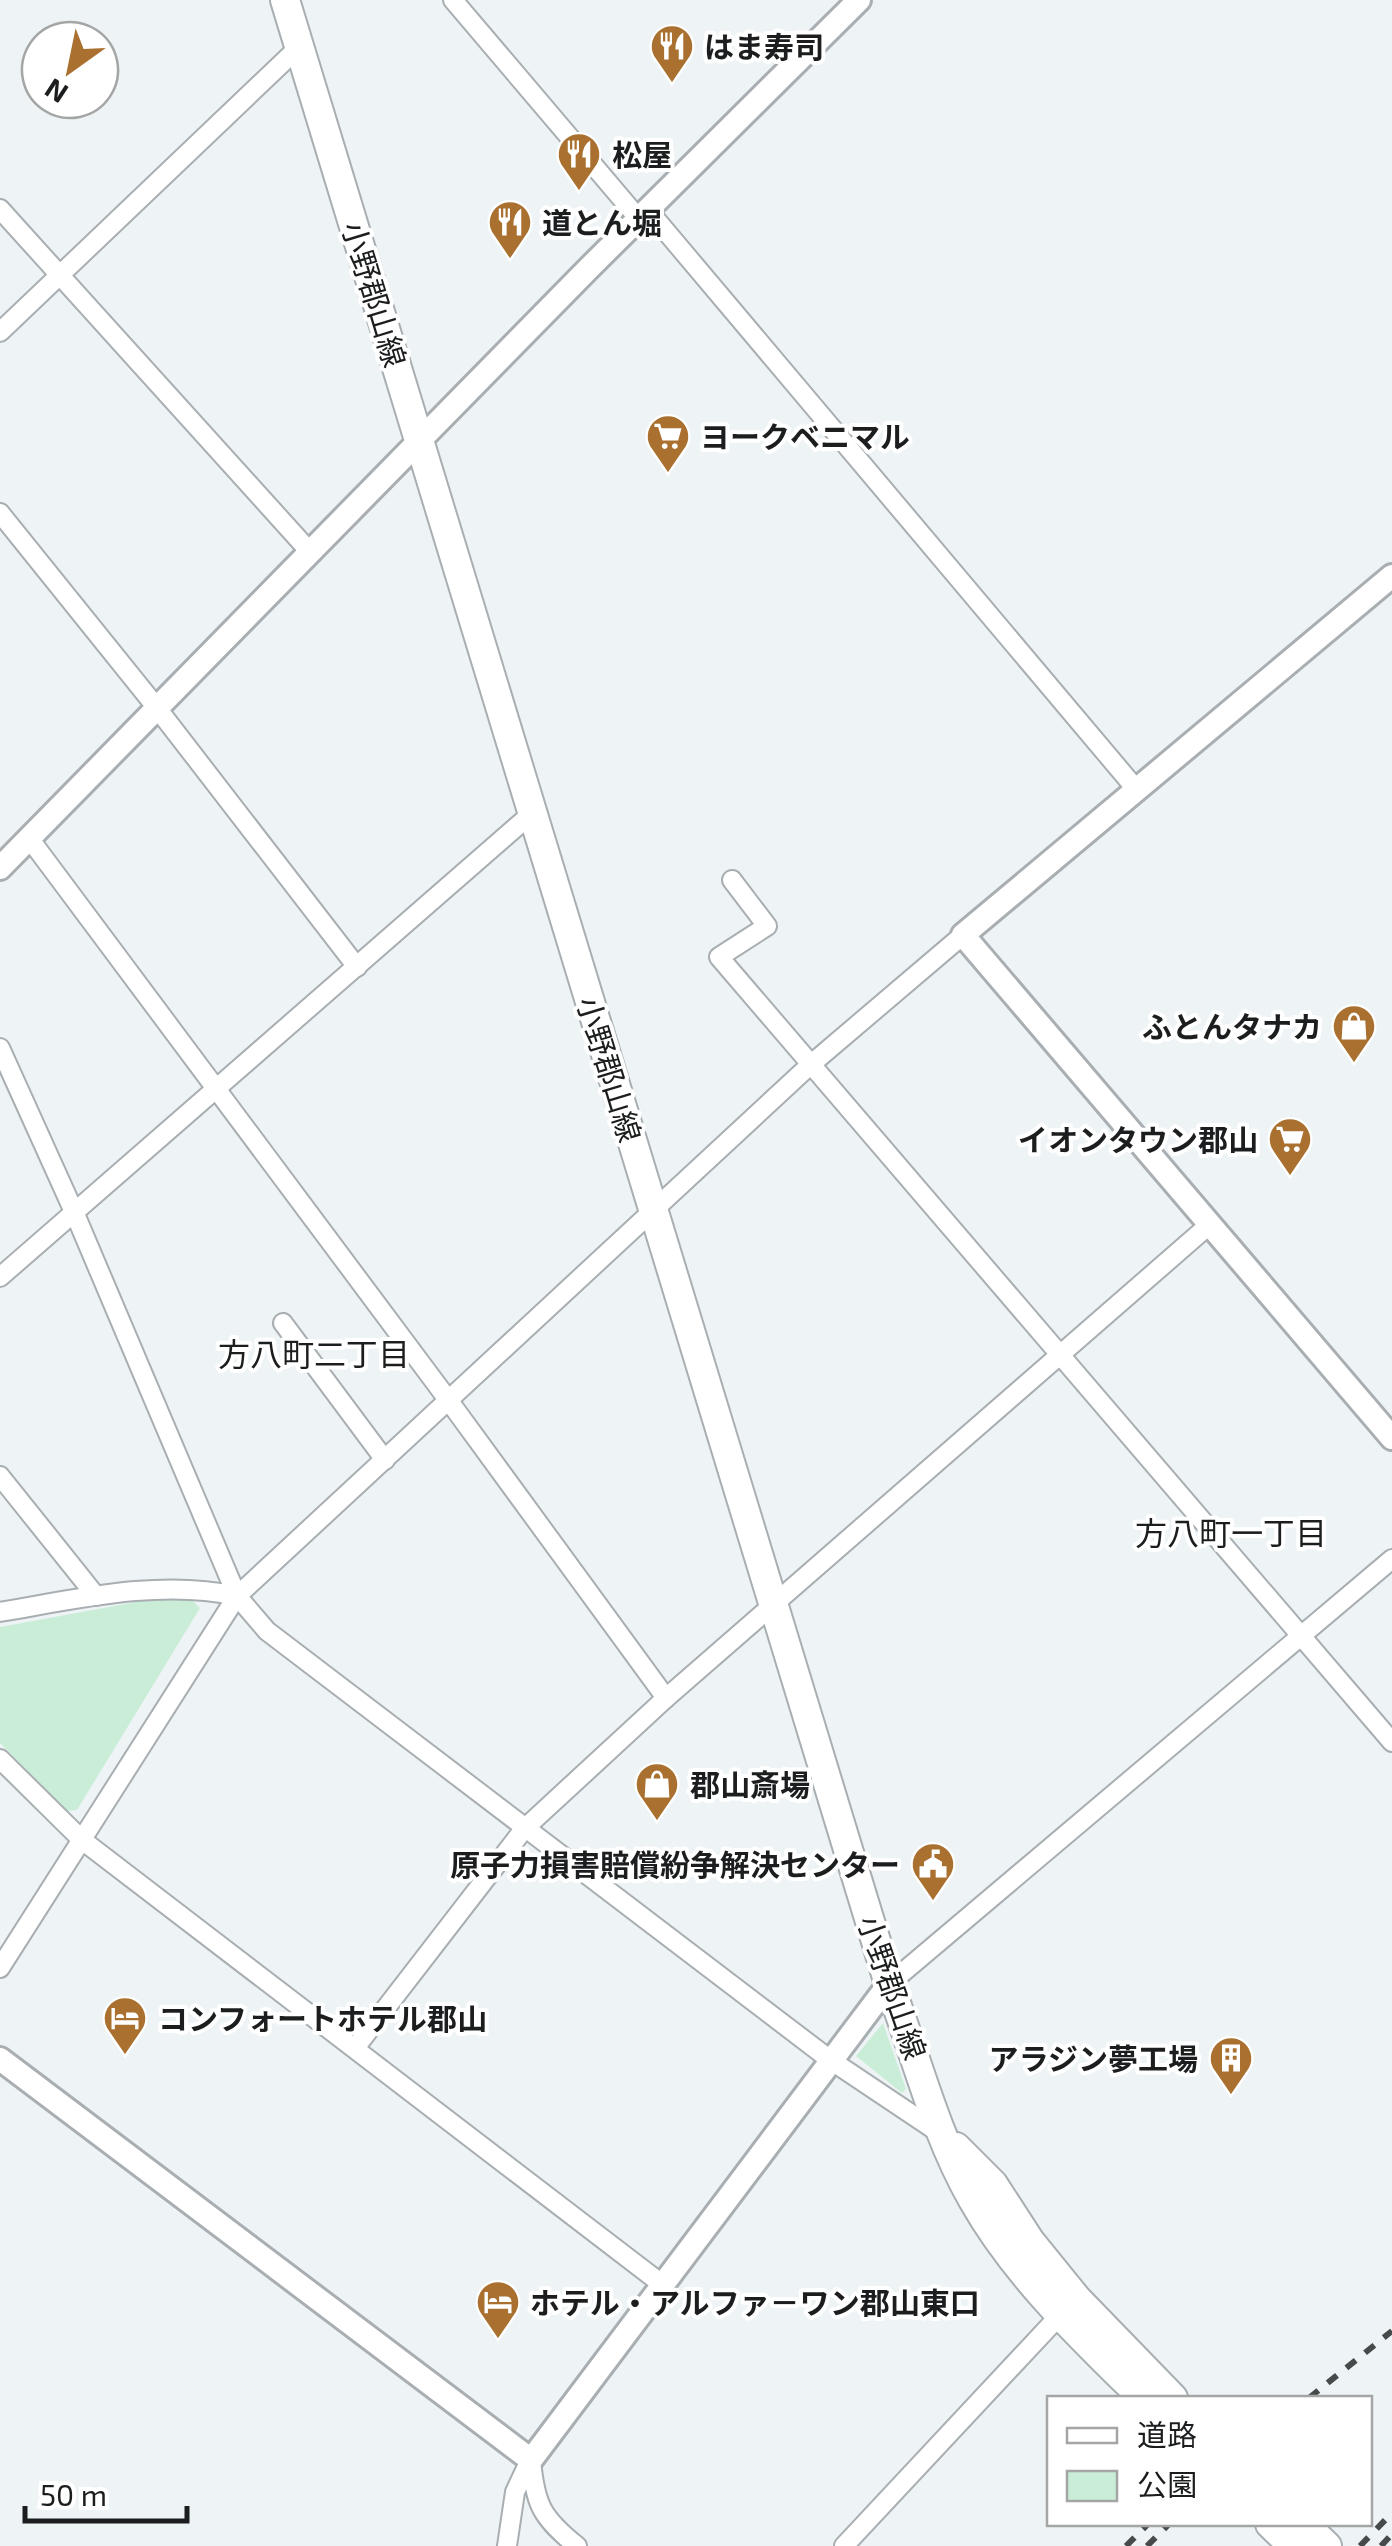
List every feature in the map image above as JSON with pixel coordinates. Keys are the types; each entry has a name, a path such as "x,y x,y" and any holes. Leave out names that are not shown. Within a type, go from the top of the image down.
{"main road":[{"name":"小野郡山線","path":"285,0 888,1984 944,2136 986,2222 1060,2315 1161,2396"},
{"name":"小野郡山線","path":"944,2136 993,2184 1064,2285 1161,2396"},
{"path":"1272,2526 1294,2546"},
{"path":"1306,2526 1327,2546"}],"street":[{"path":"453,0 644,214 1136,789"},
{"path":"0,868 860,0"},
{"path":"0,332 300,47"},
{"path":"0,208 311,553"},
{"path":"0,513 357,966"},
{"path":"0,1968 237,1596 809,1066 1392,576"},
{"path":"0,1278 530,815"},
{"path":"29,838 666,1698"},
{"path":"732,880 767,926 719,958 1392,1742"},
{"path":"963,935 1392,1438"},
{"path":"0,1048 237,1596 268,1631 524,1829 829,2059 944,2136"},
{"path":"355,2048 524,1829 666,1698 1209,1225"},
{"path":"283,1323 385,1460"},
{"path":"0,1476 96,1596"},
{"path":"506,2546 515,2492 530,2460 888,1984 1392,1559"},
{"path":"0,1612 96,1596 192,1588 237,1596"},
{"path":"0,1759 82,1840 663,2285"},
{"path":"0,2059 530,2460 536,2500 552,2525 577,2546"},
{"path":"844,2546 1060,2315"}],"green space":[{"path":"185,1593 200,1608 77,1810 67,1811 0,1743 0,1627"},
{"path":"883,2023 906,2089 902,2093 856,2056"}],"railway":[{"path":"1311,2396 1392,2331"},
{"path":"1360,2546 1392,2513"},
{"path":"1126,2546 1146,2526"},
{"path":"1147,2546 1167,2526"},
{"path":"1381,2546 1392,2534"}],"place":[{"name":"はま寿司","path":"672,84"},
{"name":"松屋","path":"579,192"},
{"name":"道とん堀","path":"510,260"},
{"name":"ヨークベニマル","path":"668,474"},
{"name":"ふとんタナカ","path":"1354,1064"},
{"name":"イオンタウン郡山","path":"1290,1177"},
{"name":"郡山斎場","path":"657,1822"},
{"name":"原子力損害賠償紛争解決センター","path":"933,1902"},
{"name":"コンフォートホテル郡山","path":"125,2056"},
{"name":"アラジン夢工場","path":"1231,2096"},
{"name":"ホテル・アルファ－ワン郡山東口","path":"498,2340"}],"district":[{"name":"方八町二丁目","path":"314,1353"},
{"name":"方八町一丁目","path":"1231,1532"}]}
